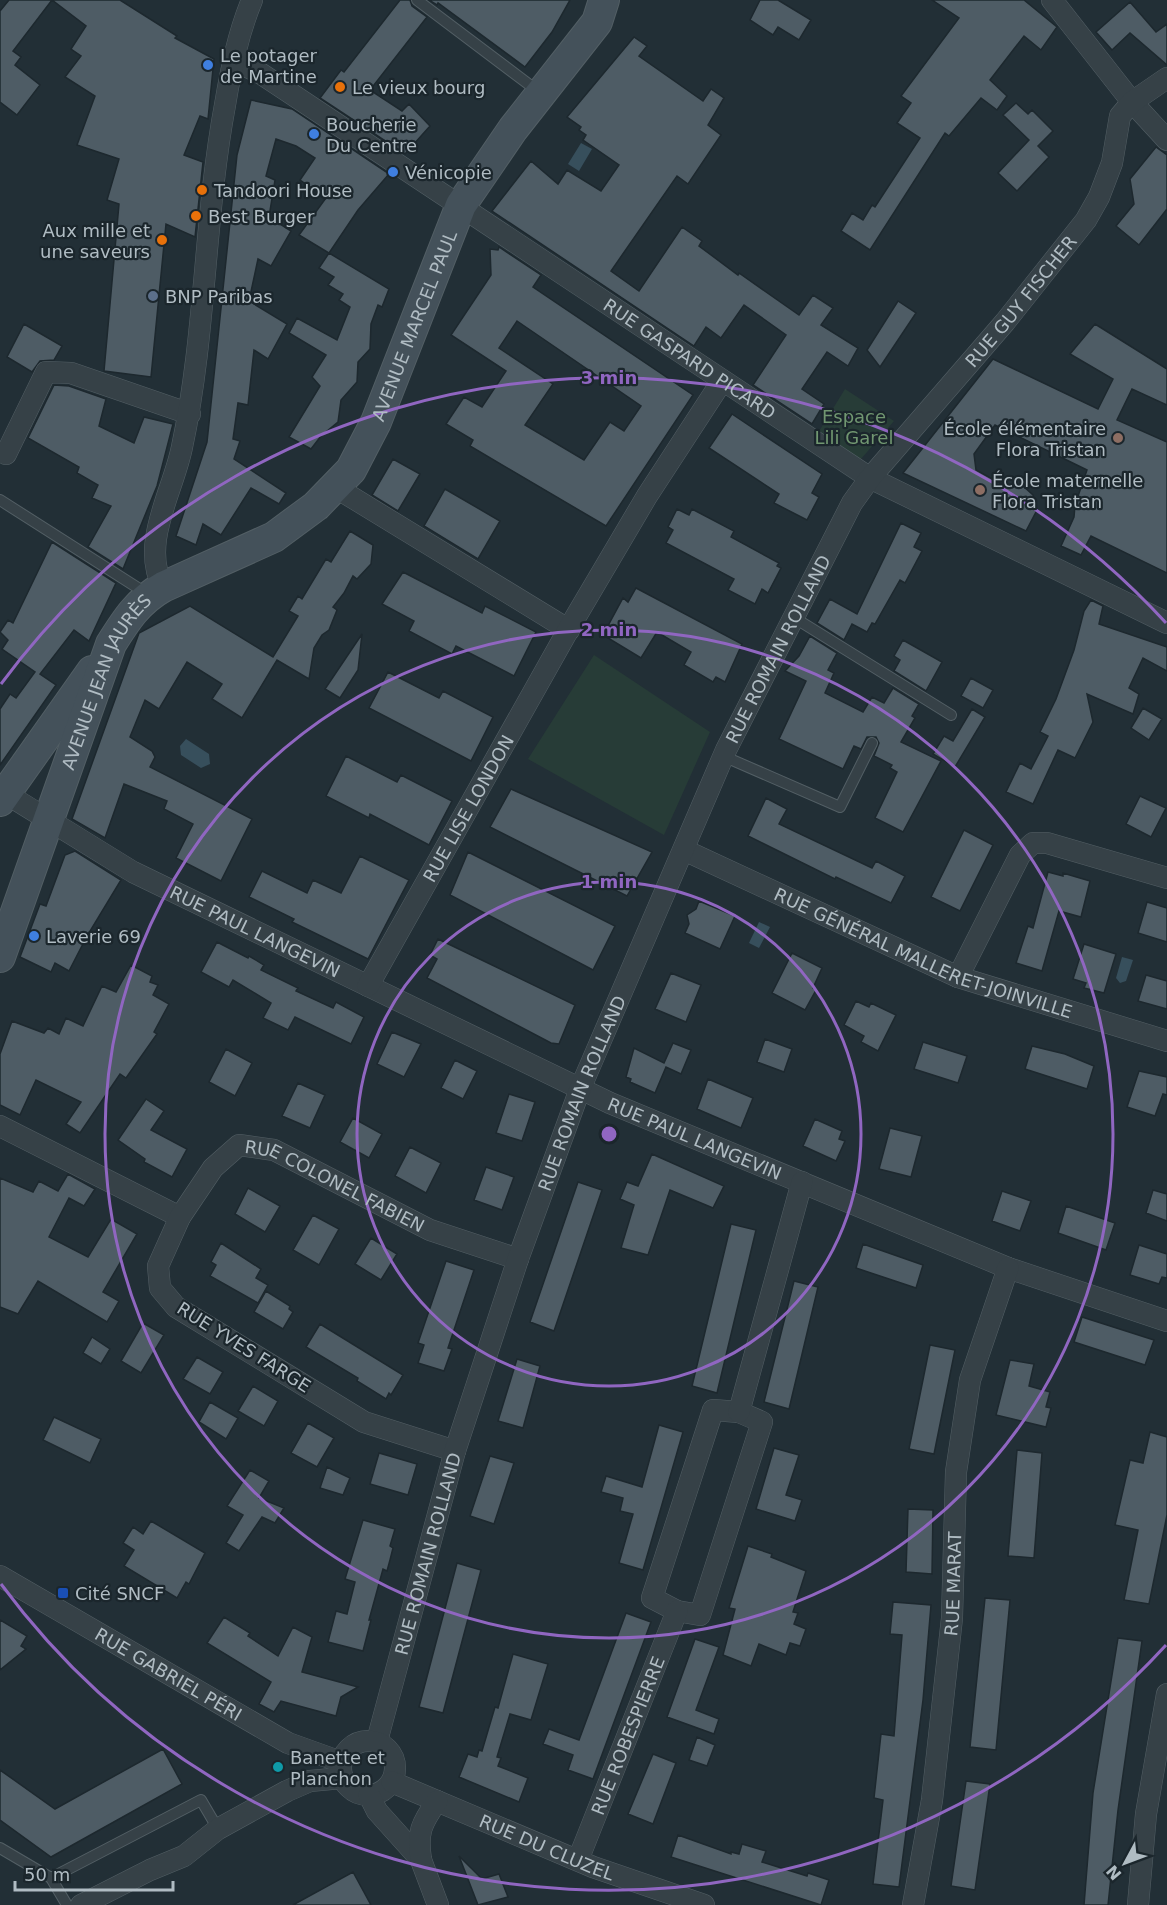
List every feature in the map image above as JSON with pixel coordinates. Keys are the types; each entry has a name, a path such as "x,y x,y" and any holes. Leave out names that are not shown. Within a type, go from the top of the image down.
{"main road":[{"name":"AVENUE MARCEL PAUL","path":"156,591 274,537 316,506 351,470 376,422 461,205 513,129 542,95 597,22 604,0"},
{"name":"AVENUE JEAN JAURÈS","path":"0,957 111,644 130,612 156,591"},
{"path":"2,794 111,644"}],"street":[{"name":"AVENUE JEAN JAURÈS","path":"156,591 155,541 177,471 190,414 217,147 233,60 252,0"},
{"path":"1052,0 1132,102 1167,140"},
{"name":"RUE GASPARD PICARD","path":"233,60 260,73 870,478 1167,623"},
{"path":"1132,102 1167,78"},
{"name":"RUE GUY FISCHER","path":"870,478 1005,322 1086,220 1100,196 1112,163 1120,116 1132,102"},
{"path":"6,454 46,372 71,373 190,414"},
{"name":"RUE LISE LONDON","path":"368,986 572,624 647,496 722,381"},
{"name":"RUE ROMAIN ROLLAND","path":"377,1741 455,1451 518,1259 580,1089 723,756 852,503 870,478"},
{"path":"335,487 572,624"},
{"name":"RUE PAUL LANGEVIN","path":"2,794 133,872 580,1089 1008,1268 1167,1321"},
{"path":"958,978 1020,855 1033,843 1047,843 1167,878"},
{"name":"RUE GÉNÉRAL MALLERET-JOINVILLE","path":"684,850 958,978 1167,1041"},
{"path":"0,1126 180,1217"},
{"name":"RUE COLONEL FABIEN","path":"180,1217 213,1168 239,1145 274,1150 430,1230 518,1259"},
{"path":"739,1413 802,1182"},
{"name":"RUE YVES FARGE","path":"180,1217 158,1266 160,1288 176,1307 364,1422 455,1451"},
{"name":"RUE MARAT","path":"913,1905 932,1800 950,1641 956,1472 970,1380 1008,1268"},
{"path":"713,1410 739,1413 762,1422 700,1615 677,1611 652,1598 713,1410"},
{"name":"RUE GABRIEL PÉRI","path":"0,1576 342,1770"},
{"name":"RUE ROBESPIERRE","path":"578,1860 677,1611"},
{"path":"1138,1905 1146,1814 1167,1694"},
{"path":"361,1741 377,1741 390,1751 395,1767 392,1782 384,1790 369,1795 356,1792 342,1770 347,1749 361,1741"},
{"path":"296,1787 305,1758 297,1746"},
{"path":"81,1905 150,1870 184,1856 218,1829 296,1787 342,1770"},
{"name":"RUE DU CLUZEL","path":"392,1782 578,1860 704,1905"},
{"path":"369,1795 377,1811 421,1860"},
{"path":"436,1801 423,1821 418,1838 421,1860 438,1905"}],"lane":[{"path":"417,0 542,95"},
{"path":"0,500 156,591"},
{"path":"793,617 951,715"},
{"path":"723,756 840,807 872,743"},
{"path":"51,1878 201,1800 218,1829"},
{"path":"0,1848 51,1878 67,1905"}],"green space":[{"name":"Espace Lili Garel","path":"845,389 894,421 861,459 855,458 818,433"},
{"path":"594,655 710,732 664,835 528,759"}],"water":[{"path":"581,143 592,149 579,171 568,164"},
{"path":"186,739 209,754 210,764 201,768 181,755 180,746"},
{"path":"759,922 770,927 759,948 749,943"},
{"path":"1122,957 1133,960 1126,981 1120,983 1116,978"}],"building":[{"path":"9,0 52,0 13,51 21,57 15,65 40,85 17,115 0,102 0,11"},
{"path":"52,0 120,0 177,36 175,38 214,59 208,119 200,116 184,155 203,162 195,237 166,224 151,377 104,371 119,204 107,200 119,159 77,145 95,96 65,77 81,56 71,49 86,26"},
{"path":"400,0 410,0 412,6 427,17 370,90 402,111 409,104 430,126 405,154 320,98 341,70 344,72"},
{"path":"429,0 570,0 552,32 525,67 438,3 437,5"},
{"path":"760,0 778,0 811,20 799,40 778,27 773,35 750,20"},
{"path":"932,0 1024,0 1057,27 1041,50 1024,36 990,80 1007,96 997,110 981,98 949,136 945,133 870,250 841,231 852,213 863,220 872,205 875,207 920,138 897,123 911,103 901,96 959,18"},
{"path":"1130,2 1156,32 1167,24 1167,65 1130,33 1112,50 1096,32"},
{"path":"634,37 647,46 639,56 703,101 711,89 724,98 708,125 721,135 688,184 677,176 611,271 639,291 682,227 702,241 699,246 799,315 813,295 833,308 821,325 858,348 848,366 827,352 802,389 824,404 812,424 753,385 786,335 744,305 721,338 706,327 694,346 492,211 531,161 558,184 567,170 601,191 619,165 583,140 586,135 579,130 581,127 567,117"},
{"path":"251,100 292,109 389,174 358,210 329,253 299,235 326,198 300,180 315,158 296,146 276,139 266,176 275,180 269,217 291,231 271,266 258,259 249,301 287,324 268,359 254,350 248,405 238,403 233,439 240,441 234,459 286,493 279,504 251,488 221,535 203,524 196,545 176,536 207,442 237,155"},
{"path":"1016,103 1028,114 1032,110 1053,131 1038,146 1049,157 1017,191 998,173 1029,140 1003,115"},
{"path":"1156,147 1167,155 1167,209 1139,245 1116,226 1134,204 1130,179"},
{"path":"499,247 541,275 533,287 693,395 606,526 470,446 473,440 446,424 464,397 482,407 506,371 451,335 491,275 490,249 498,250","holes":["517,321 641,406 624,431 610,422 584,460 525,425 553,384 499,348"]},
{"path":"329,253 389,289 382,307 378,305 371,324 370,349 358,362 357,382 341,400 338,422 321,436 311,449 289,437 320,386 312,377 326,355 289,333 297,318 337,340 350,307 339,300 343,294 328,285 334,277 319,268"},
{"path":"898,301 916,313 880,367 867,350"},
{"path":"24,324 62,346 54,360 40,361 32,372 7,357"},
{"path":"1095,324 1167,369 1167,405 1132,389 1117,420 1167,442 1167,573 1091,536 1081,555 1061,546 1074,517 1075,505 1087,470 995,425 974,454 976,470 1003,485 1023,486 1033,495 1037,510 1026,531 903,473 993,359 1098,409 1113,379 1070,354"},
{"path":"54,385 69,386 106,399 99,426 134,443 144,417 173,424 157,486 123,569 88,547 111,506 92,498 98,485 77,473 79,467 28,438"},
{"path":"732,414 822,474 812,493 819,497 807,520 774,503 779,494 709,448"},
{"path":"393,459 420,474 398,511 372,495"},
{"path":"445,489 500,521 478,559 424,526"},
{"path":"677,509 689,515 692,509 734,531 731,537 779,563 777,566 781,568 768,593 762,589 755,604 728,590 734,579 666,543 673,530 668,527"},
{"path":"901,523 921,533 914,547 922,551 905,583 900,580 875,624 872,623 867,632 852,624 844,640 817,623 830,599 857,614"},
{"path":"350,531 373,545 371,564 357,579 353,576 333,607 337,610 329,630 322,635 314,648 309,679 277,660 242,718 212,699 222,684 187,662 159,709 145,700 130,737 152,751 155,757 150,767 252,819 221,881 176,858 193,824 164,809 167,801 124,784 105,838 72,819 139,633 190,606 273,657 298,616 289,611 298,596 302,599 326,559 331,562"},
{"path":"52,542 116,583 89,641 74,630 40,674 56,685 0,765 0,709 10,694 16,698 35,672 2,649 8,640 0,632 8,620 13,623"},
{"path":"403,572 482,613 485,606 536,632 514,676 456,646 452,654 409,631 414,621 382,604"},
{"path":"636,588 742,644 725,682 716,677 713,682 684,665 691,652 657,632 641,658 603,635 623,598 628,602"},
{"path":"1091,600 1103,606 1099,624 1167,647 1167,671 1143,658 1129,688 1139,694 1133,714 1087,694 1093,722 1075,758 1058,750 1033,804 1006,792 1020,763 1031,769 1048,736 1040,732 1056,699 1074,650 1084,611"},
{"path":"362,634 358,670 340,698 325,689"},
{"path":"810,636 837,653 828,670 834,673 825,693 863,712 872,697 884,703 893,688 919,704 912,716 915,718 901,742 941,761 903,832 875,818 897,772 890,768 892,765 874,756 879,743 876,737 867,737 861,749 854,746 843,769 779,739 806,681 785,671 799,656"},
{"path":"903,640 942,662 926,691 894,671 900,660 894,656"},
{"path":"388,672 439,698 443,691 493,717 471,761 369,708"},
{"path":"971,678 993,690 983,708 961,696"},
{"path":"1143,708 1162,719 1149,740 1131,728"},
{"path":"972,709 985,717 955,767 933,754 944,736 953,741"},
{"path":"346,756 397,782 401,775 452,801 429,845 370,814 369,818 326,796"},
{"path":"511,789 652,852 627,896 490,827"},
{"path":"1140,796 1166,808 1151,837 1126,824"},
{"path":"766,798 787,809 779,824 872,868 876,861 905,876 891,903 836,877 835,879 748,836"},
{"path":"964,830 993,845 960,911 931,897"},
{"path":"75,851 121,880 69,971 55,963 51,972 20,957 40,904 46,906 65,855"},
{"path":"468,852 615,926 593,970 450,895"},
{"path":"360,856 409,880 368,959 292,922 294,919 249,897 262,871 307,893 313,880 341,893"},
{"path":"1048,872 1063,876 1063,873 1090,881 1081,917 1059,911 1042,971 1016,963 1028,926 1033,928"},
{"path":"699,901 735,916 720,949 685,933 689,924 687,915 696,909"},
{"path":"1147,902 1167,908 1167,942 1138,933"},
{"path":"438,939 575,1005 559,1044 551,1043 427,978 437,959 430,955"},
{"path":"217,942 264,965 261,970 298,988 296,991 333,1008 336,1002 364,1017 351,1044 295,1017 288,1030 263,1018 271,1003 233,980 229,987 201,972"},
{"path":"1084,944 1116,954 1104,993 1084,988 1086,983 1073,979"},
{"path":"792,953 822,968 813,988 816,990 805,1010 772,993"},
{"path":"131,965 152,976 150,982 158,985 153,995 169,1004 154,1032 157,1034 126,1078 120,1074 80,1133 66,1124 81,1102 36,1080 20,1115 0,1105 0,1054 12,1021 44,1033 48,1028 59,1034 66,1018 83,1026 102,986 116,992"},
{"path":"671,973 701,985 686,1022 655,1009"},
{"path":"1146,975 1167,981 1167,1009 1138,1001"},
{"path":"856,1001 869,1007 871,1003 896,1015 878,1051 861,1042 864,1036 844,1025"},
{"path":"392,1032 421,1044 404,1077 377,1064"},
{"path":"765,1039 792,1049 784,1072 757,1062"},
{"path":"923,1042 967,1056 958,1083 914,1069"},
{"path":"673,1043 691,1050 681,1074 666,1067 655,1093 630,1082 631,1079 626,1077 634,1048 664,1063"},
{"path":"1032,1046 1065,1054 1094,1066 1087,1089 1025,1069"},
{"path":"226,1049 252,1063 235,1096 209,1082"},
{"path":"455,1060 477,1071 463,1099 441,1088"},
{"path":"1139,1071 1167,1077 1167,1095 1163,1094 1155,1116 1127,1107"},
{"path":"708,1079 753,1098 741,1128 697,1109"},
{"path":"298,1083 325,1095 310,1128 282,1116"},
{"path":"509,1094 535,1102 522,1141 496,1133"},
{"path":"146,1099 164,1111 151,1130 187,1149 172,1177 144,1162 145,1159 118,1140"},
{"path":"353,1118 382,1134 369,1158 340,1142"},
{"path":"815,1119 842,1131 839,1139 845,1141 836,1161 803,1146"},
{"path":"890,1128 922,1136 911,1177 879,1169"},
{"path":"410,1147 441,1163 426,1193 395,1176"},
{"path":"652,1154 724,1186 713,1208 670,1190 648,1255 621,1248 634,1205 620,1199 627,1182 638,1186"},
{"path":"486,1167 514,1177 502,1210 474,1200"},
{"path":"68,1174 95,1189 84,1206 69,1198 49,1237 88,1257 111,1219 137,1234 103,1292 119,1301 107,1322 38,1281 18,1314 0,1307 0,1178 33,1192 39,1181 58,1191"},
{"path":"578,1182 602,1190 554,1331 530,1322"},
{"path":"248,1188 280,1206 265,1232 235,1214"},
{"path":"1153,1190 1167,1194 1167,1221 1146,1213"},
{"path":"1002,1191 1031,1201 1020,1231 992,1221"},
{"path":"1066,1206 1115,1223 1106,1250 1058,1233"},
{"path":"313,1215 339,1229 319,1265 293,1250"},
{"path":"731,1224 756,1230 717,1393 692,1386"},
{"path":"371,1238 397,1254 381,1280 355,1264"},
{"path":"221,1243 261,1269 256,1278 268,1285 258,1303 210,1276 216,1265 211,1262"},
{"path":"863,1244 923,1265 916,1288 856,1268"},
{"path":"1139,1245 1167,1254 1167,1278 1162,1277 1159,1284 1130,1275"},
{"path":"446,1261 474,1270 448,1348 452,1349 444,1371 418,1363 424,1345 418,1343"},
{"path":"794,1281 818,1287 789,1409 764,1402"},
{"path":"266,1291 290,1306 289,1309 293,1312 283,1329 254,1312"},
{"path":"1082,1317 1154,1340 1145,1365 1074,1342"},
{"path":"143,1323 164,1335 141,1373 121,1361"},
{"path":"320,1324 403,1375 391,1395 389,1393 386,1399 357,1381 358,1378 306,1347"},
{"path":"92,1337 110,1349 101,1364 83,1353"},
{"path":"930,1345 955,1350 934,1454 909,1449"},
{"path":"197,1357 223,1372 210,1394 183,1379"},
{"path":"517,1359 540,1366 523,1428 498,1421"},
{"path":"1010,1360 1034,1364 1029,1386 1050,1392 1046,1407 1051,1408 1046,1427 996,1415"},
{"path":"253,1386 278,1401 264,1426 238,1411"},
{"path":"210,1402 238,1418 226,1439 199,1422"},
{"path":"54,1417 101,1439 90,1463 43,1440"},
{"path":"308,1423 334,1438 317,1467 291,1453"},
{"path":"659,1425 683,1432 643,1570 619,1563 633,1514 620,1511 623,1498 601,1492 606,1476 642,1487"},
{"path":"1150,1432 1167,1437 1167,1515 1149,1604 1124,1600 1138,1530 1115,1525 1130,1460 1143,1463"},
{"path":"774,1448 799,1455 786,1495 802,1500 795,1521 756,1509"},
{"path":"1017,1450 1042,1453 1034,1558 1008,1556"},
{"path":"379,1453 417,1464 408,1495 370,1484"},
{"path":"490,1456 514,1463 494,1524 470,1516"},
{"path":"327,1467 350,1478 343,1495 320,1488"},
{"path":"250,1470 269,1481 259,1498 284,1508 275,1523 262,1517 239,1551 226,1543 243,1515 227,1506"},
{"path":"908,1509 933,1510 932,1574 906,1572"},
{"path":"363,1520 395,1529 390,1546 393,1548 390,1560 387,1571 383,1569 363,1651 328,1642 336,1611 347,1614 355,1582 345,1579"},
{"path":"151,1521 205,1553 189,1584 186,1582 177,1598 124,1566 134,1550 123,1543 133,1527 143,1534"},
{"path":"748,1546 772,1554 771,1557 806,1571 793,1612 798,1613 794,1624 806,1629 800,1646 790,1643 786,1655 759,1644 751,1666 723,1655 735,1609 729,1608"},
{"path":"457,1563 481,1570 443,1713 419,1707"},
{"path":"985,1598 1010,1600 996,1750 970,1747"},
{"path":"893,1602 931,1605 923,1700 899,1887 873,1884 883,1800 874,1798 881,1734 894,1736 902,1635 890,1634"},
{"path":"626,1613 651,1622 593,1779 568,1770 573,1755 543,1744 549,1729 579,1740"},
{"path":"224,1617 250,1633 248,1636 278,1656 293,1627 312,1637 302,1672 358,1687 341,1697 336,1716 281,1701 274,1712 259,1704 271,1682 207,1643"},
{"path":"0,1620 27,1636 21,1646 26,1649 0,1670"},
{"path":"1118,1638 1142,1641 1118,1810 1108,1905 1084,1905 1093,1793"},
{"path":"695,1639 719,1647 696,1710 719,1719 714,1734 667,1717"},
{"path":"513,1654 548,1664 531,1720 510,1714 497,1757 501,1758 498,1766 528,1778 519,1802 459,1777 468,1754 477,1757 479,1750 482,1751 495,1707 498,1708"},
{"path":"697,1737 715,1745 707,1766 689,1760"},
{"path":"163,1749 182,1784 51,1857 0,1820 0,1770 55,1809"},
{"path":"653,1754 676,1763 653,1824 628,1814"},
{"path":"966,1781 990,1784 975,1890 951,1886"},
{"path":"678,1835 731,1854 731,1852 739,1854 742,1844 766,1851 762,1862 807,1876 808,1873 829,1880 821,1905 671,1857"},
{"path":"459,1856 482,1879 499,1874 508,1897 478,1905"},
{"path":"353,1872 371,1905 293,1905"}],"place":[{"name":"Le potager de Martine","path":"208,65"},
{"name":"Le vieux bourg","path":"340,87"},
{"name":"Boucherie Du Centre","path":"314,134"},
{"name":"Vénicopie","path":"393,172"},
{"name":"Tandoori House","path":"202,190"},
{"name":"Best Burger","path":"196,216"},
{"name":"Aux mille et une saveurs","path":"162,240"},
{"name":"BNP Paribas","path":"153,296"},
{"name":"École élémentaire Flora Tristan","path":"1118,438"},
{"name":"École maternelle Flora Tristan","path":"980,490"},
{"name":"Laverie 69","path":"34,936"},
{"name":"Cité SNCF","path":"63,1593"},
{"name":"Banette et Planchon","path":"278,1767"}]}
